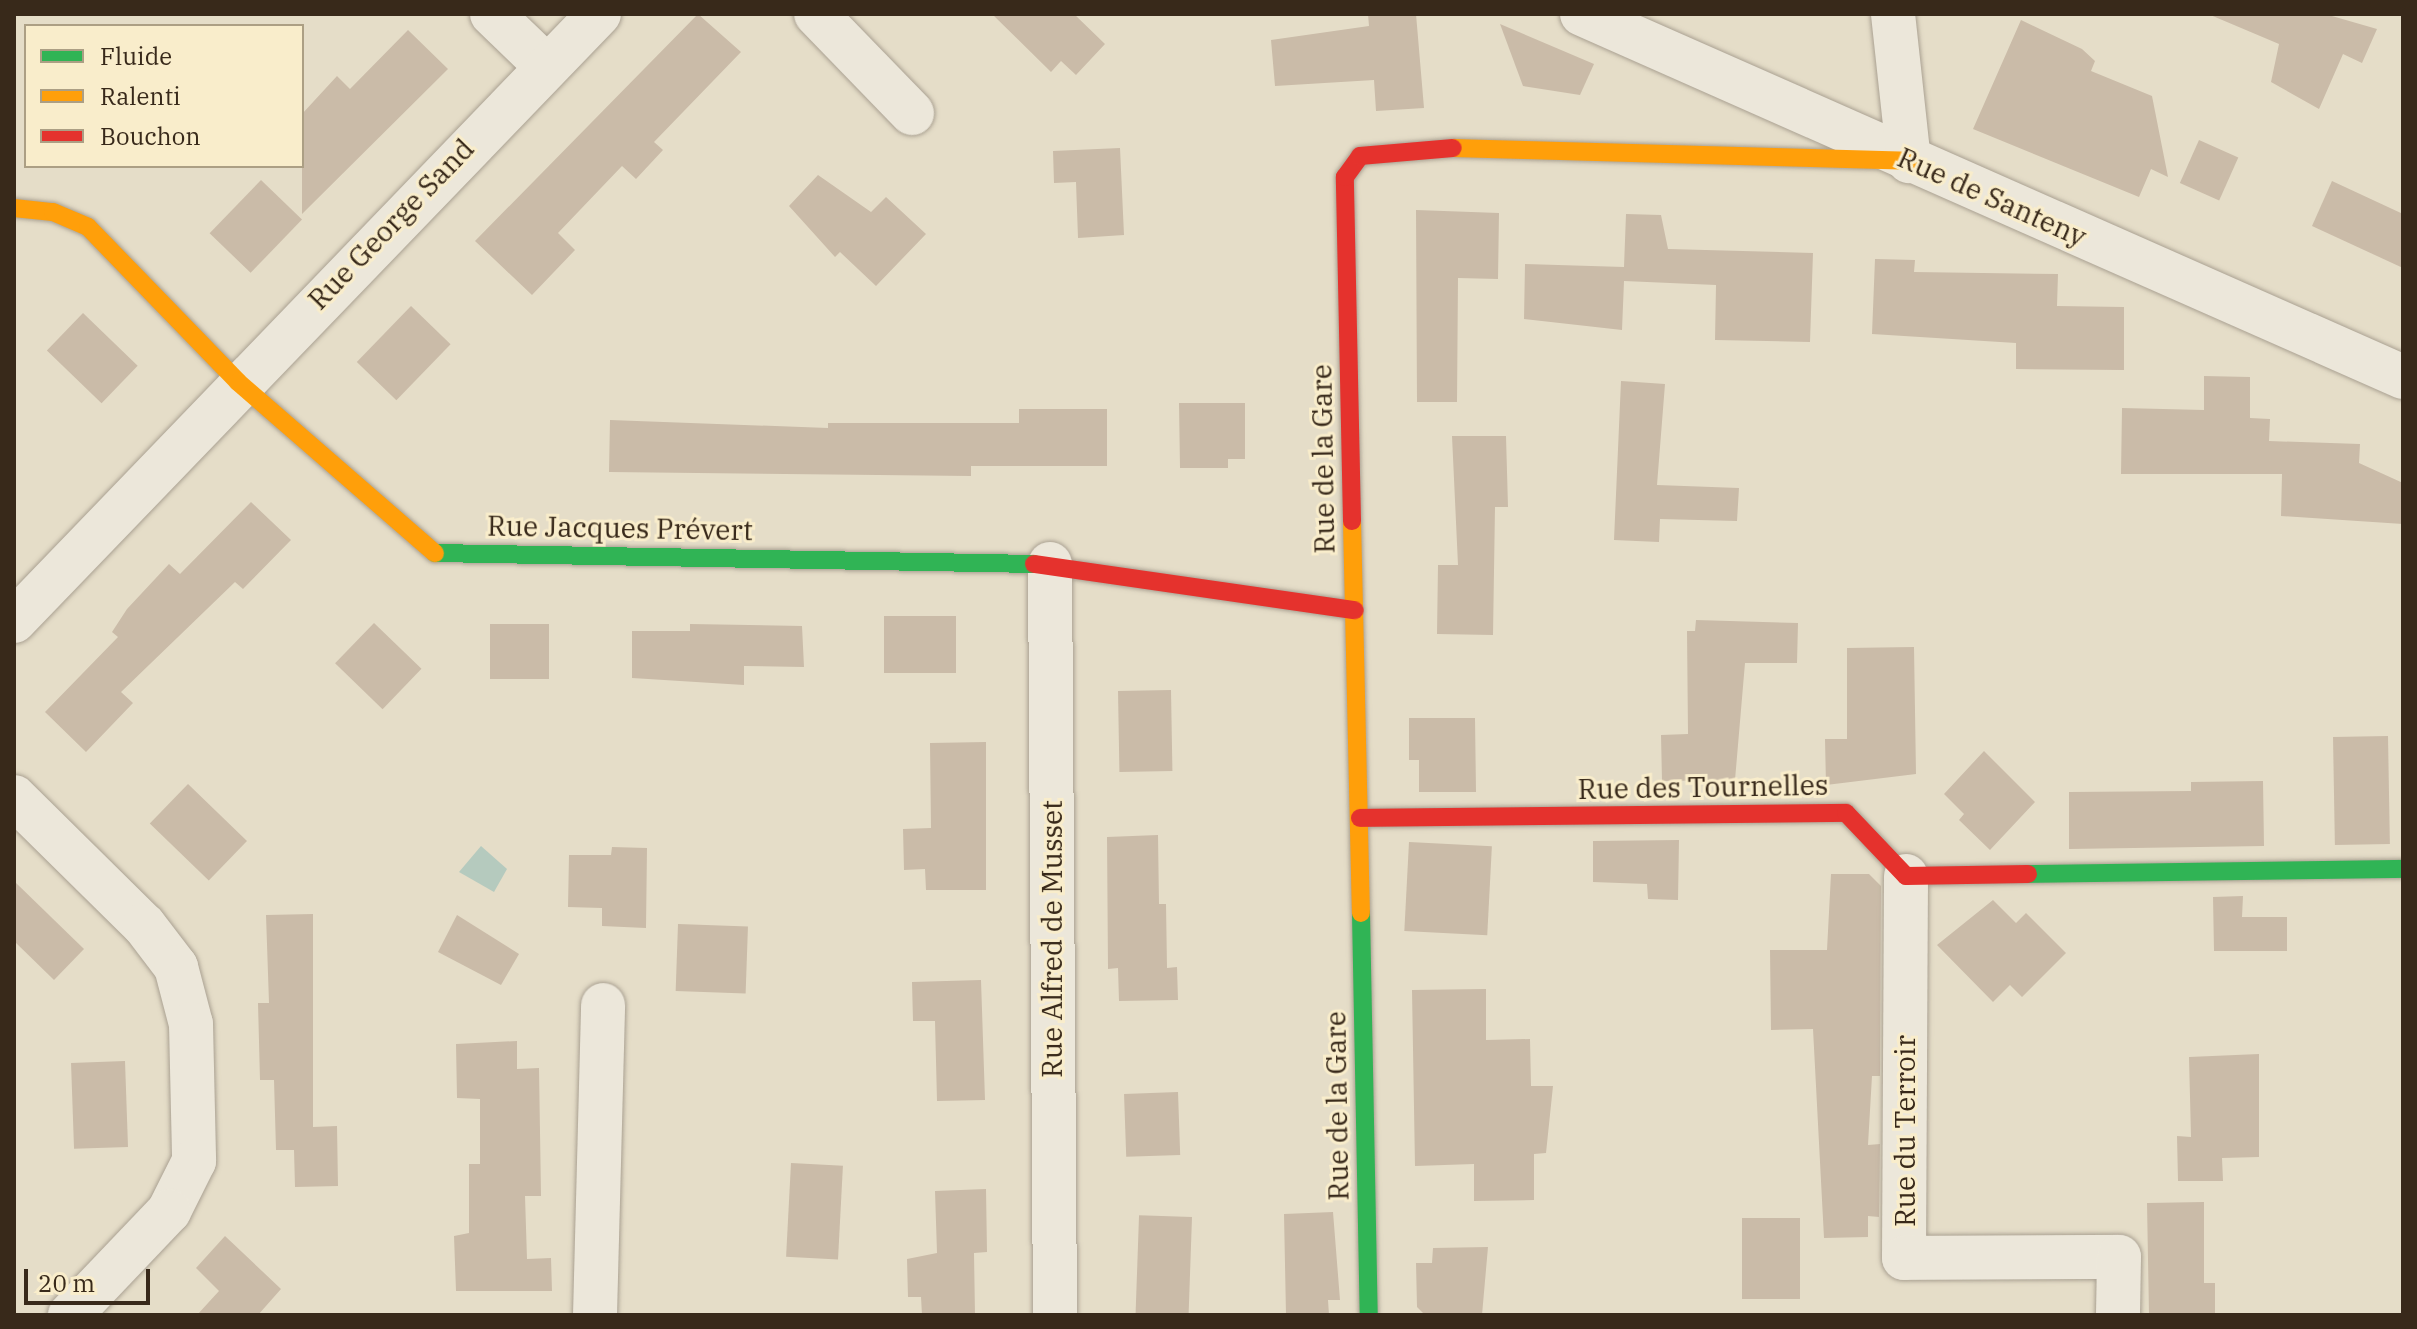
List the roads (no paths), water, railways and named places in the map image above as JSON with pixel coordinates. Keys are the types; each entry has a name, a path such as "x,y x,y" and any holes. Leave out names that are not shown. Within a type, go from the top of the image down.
{"street":[{"path":"492,14 545,65"},
{"name":"Rue George Sand","path":"14,621 238,382 545,65 599,14"},
{"path":"816,14 912,113"},
{"name":"Rue de Santeny","path":"1582,14 2403,377"},
{"path":"1893,14 1909,161"},
{"name":"Rue de la Gare","path":"1369,1315 1345,177 1360,156 1418,147 1909,161"},
{"name":"Rue Jacques Prévert","path":"14,208 53,212 88,227 238,382 433,553 1050,564 1355,610"},
{"name":"Rue Alfred de Musset","path":"1050,564 1055,1315"},
{"path":"14,797 144,925 176,967 191,1024 194,1161 169,1211 70,1315"},
{"name":"Rue des Tournelles","path":"1360,818 1846,813 1906,876"},
{"path":"1906,876 2403,869"},
{"name":"Rue du Terroir","path":"1906,876 1904,1258 2119,1257 2118,1315"},
{"path":"595,1315 603,1005"}]}
